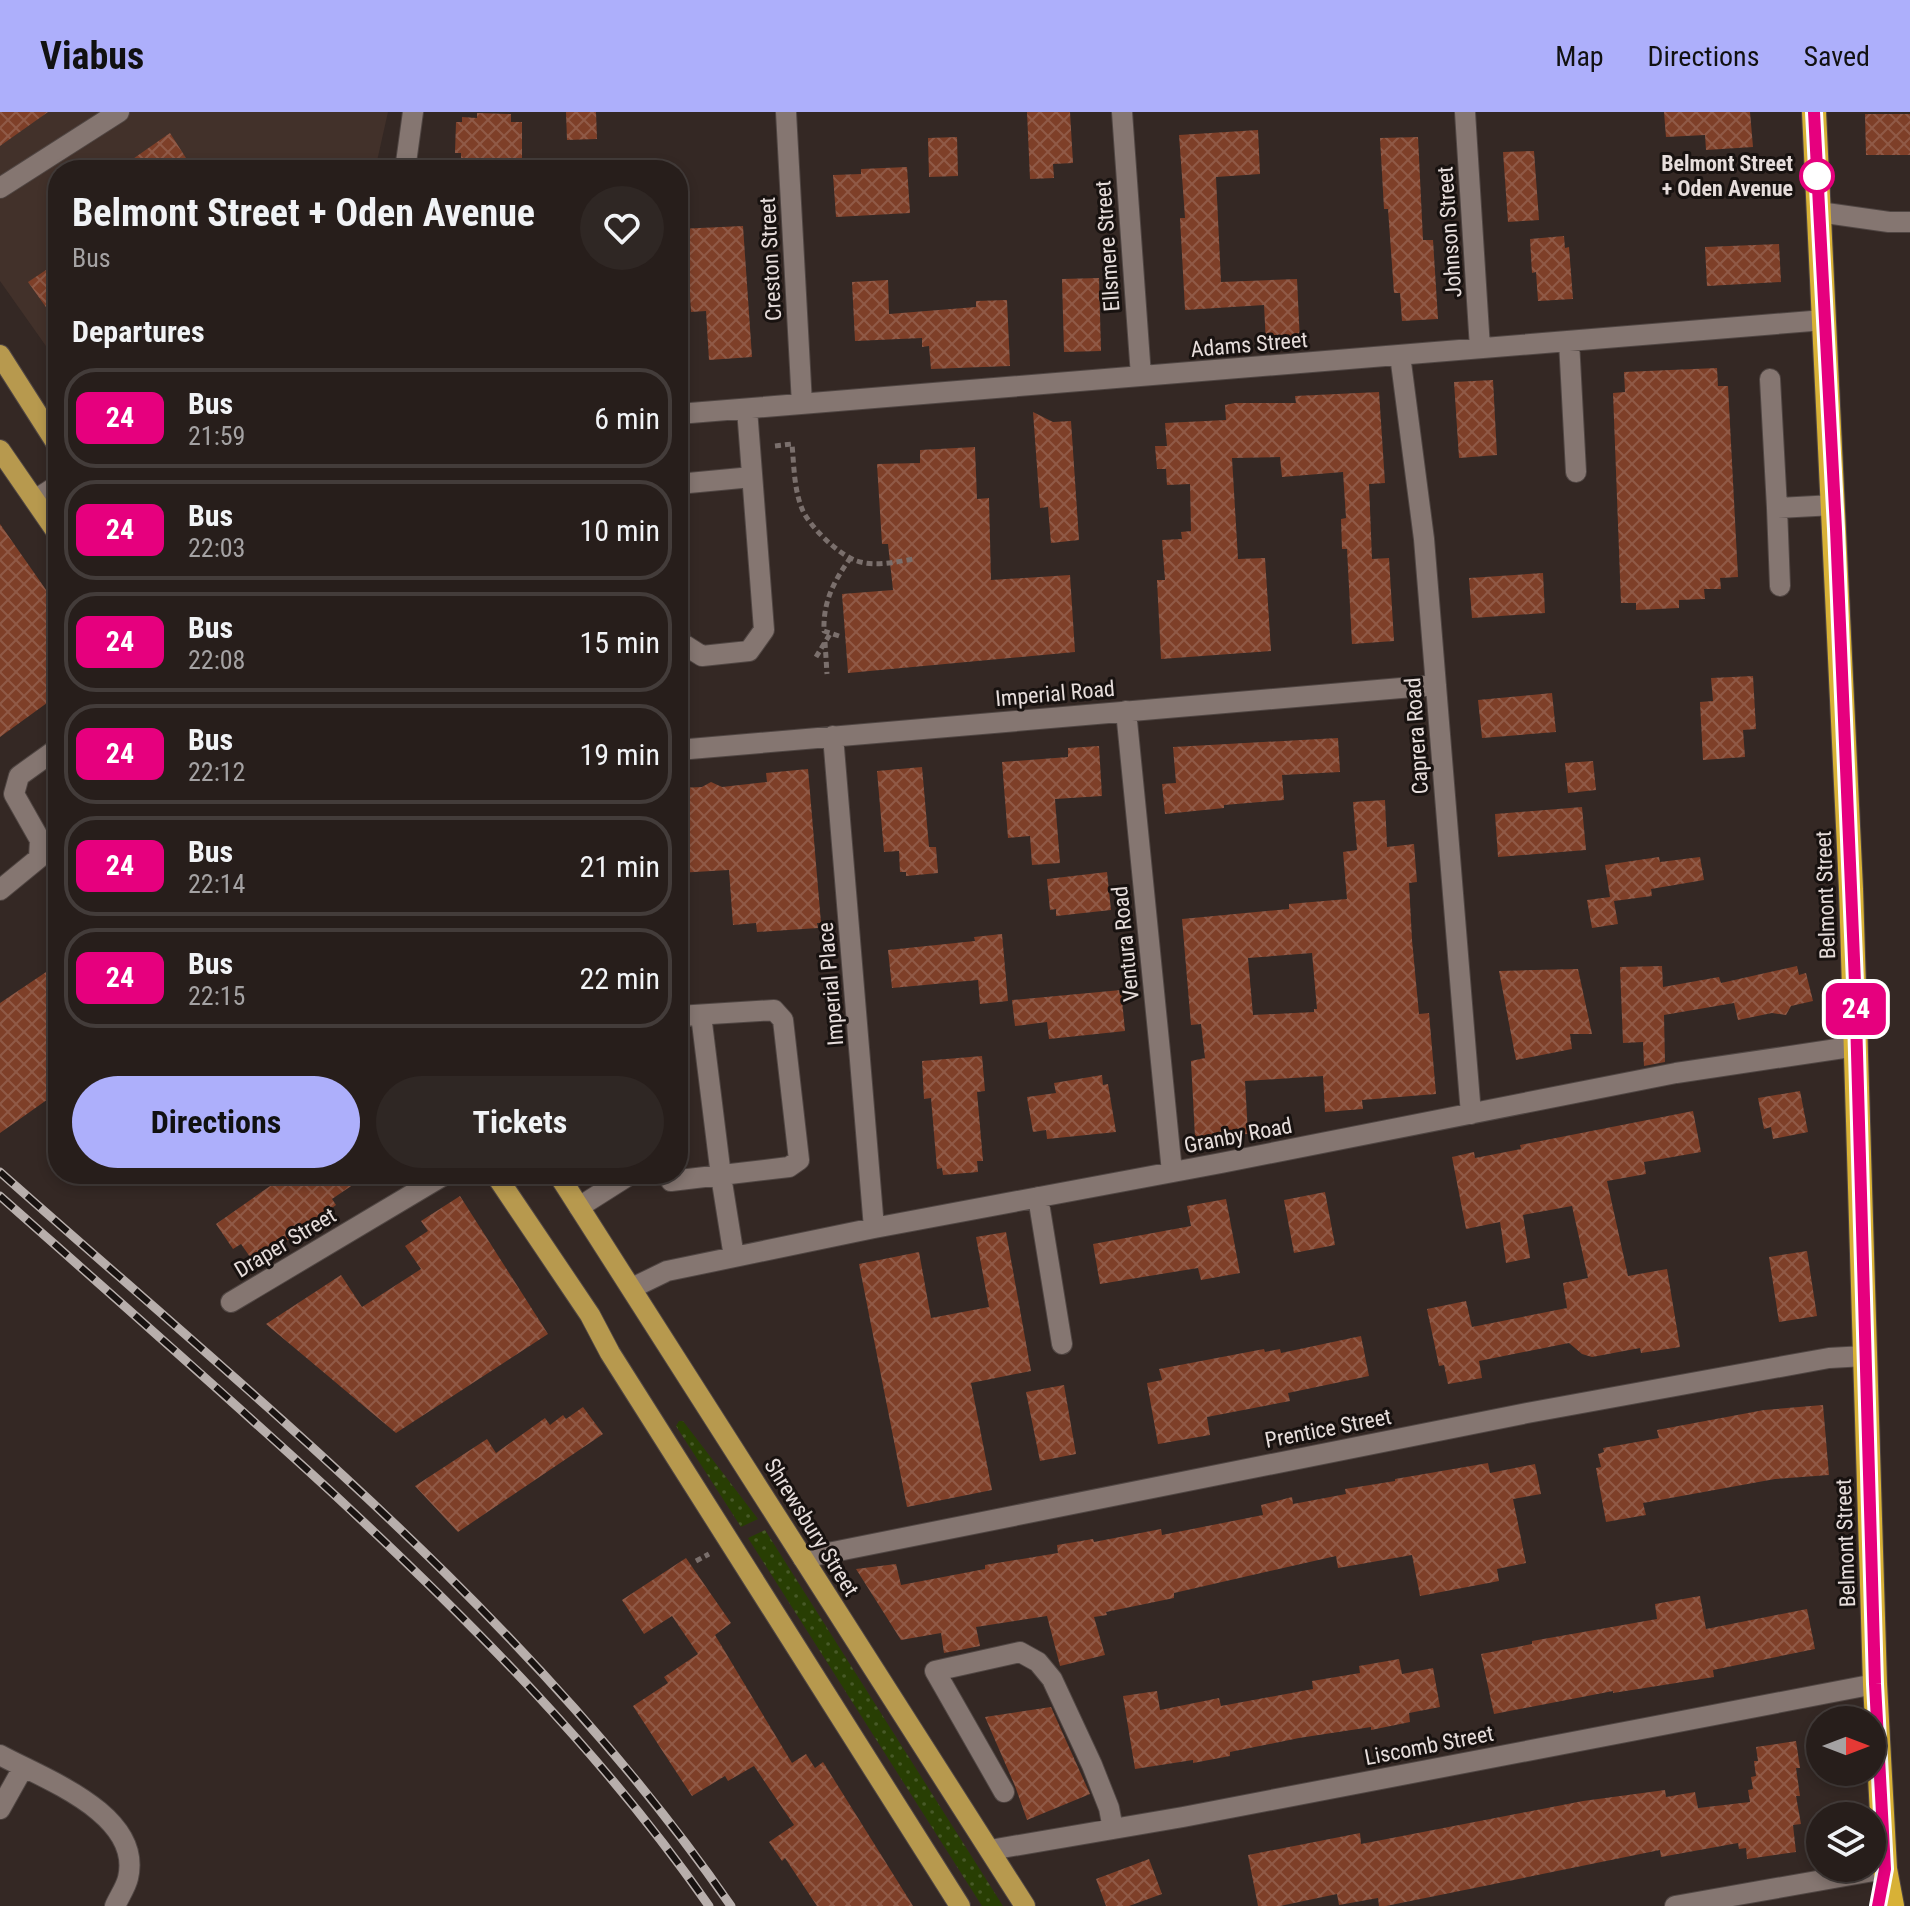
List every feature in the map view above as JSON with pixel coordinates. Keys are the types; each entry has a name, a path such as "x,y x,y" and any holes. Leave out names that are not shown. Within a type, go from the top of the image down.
{"highway":[{"name":"Belmont Street","path":"1814,112 1857,1046 1875,1684 1881,1802"},
{"name":"Belmont Street","path":"1886,1874 1892,1906"},
{"name":"Belmont Street","path":"1878,1906 1883,1882"}],"main road":[{"path":"0,355 48,430"},
{"path":"0,450 48,519"},
{"path":"502,1184 590,1315 619,1367 960,1906"},
{"name":"Shrewsbury Street","path":"564,1184 1025,1906"}],"street":[{"path":"0,188 119,112"},
{"path":"406,160 413,112"},
{"name":"Creston Street","path":"786,112 802,404"},
{"name":"Ellsmere Street","path":"1122,112 1141,376"},
{"name":"Johnson Street","path":"1465,112 1480,348"},
{"path":"1819,212 1910,222"},
{"name":"Adams Street","path":"688,413 1824,320"},
{"path":"1569,341 1576,472"},
{"name":"Caprera Road","path":"1400,355 1424,539 1471,1114"},
{"path":"1770,379 1780,586"},
{"path":"688,647 702,656 749,651 764,630 747,409"},
{"path":"688,483 752,477"},
{"path":"35,500 48,492"},
{"path":"1777,508 1834,505"},
{"name":"Imperial Road","path":"688,749 1436,685"},
{"name":"Ventura Road","path":"1126,711 1172,1172"},
{"name":"Imperial Place","path":"833,736 874,1228"},
{"path":"0,890 39,858 40,840 14,794 19,776 48,755"},
{"path":"688,1016 774,1010 783,1020 799,1160 789,1167 688,1179"},
{"path":"701,1015 734,1257"},
{"name":"Granby Road","path":"632,1288 667,1271 874,1228 1676,1073 1857,1046"},
{"name":"Draper Street","path":"231,1302 429,1184"},
{"path":"579,1207 615,1184"},
{"path":"1038,1197 1062,1344"},
{"name":"Prentice Street","path":"803,1558 1527,1413 1829,1358 1865,1356"},
{"path":"1004,1792 935,1671 1020,1652 1038,1662 1052,1679 1092,1765 1109,1808 1113,1829"},
{"name":"Liscomb Street","path":"990,1850 1875,1684"},
{"path":"0,1755 107,1816 123,1835 129,1855 128,1879 115,1906"},
{"path":"0,1809 23,1768"},
{"path":"1675,1906 1811,1882"}],"path":[{"path":"750,448 792,444 796,487 803,510 813,528 851,557 857,561 883,564 913,559"},
{"path":"839,636 824,631 823,613 832,584 851,557"},
{"path":"816,657 830,634"},
{"path":"825,642 827,674"},
{"path":"696,1561 710,1554"}],"shaded area":[{"path":"0,112 388,112 377,160 48,160 48,349 0,281"}],"green space":[{"path":"683,1421 758,1519 741,1527 676,1426"},
{"path":"765,1530 1003,1906 982,1906 748,1538"}],"building":[{"path":"0,112 48,112 0,146"},
{"path":"566,112 596,112 597,139 567,140"},
{"path":"1027,112 1070,112 1073,163 1053,164 1054,178 1030,179"},
{"path":"1664,112 1750,112 1753,147 1706,150 1705,135 1666,137"},
{"path":"477,113 511,114 511,122 522,122 522,160 461,159 461,153 455,153 456,122 462,122 462,117 477,118"},
{"path":"1865,114 1910,114 1910,155 1866,155"},
{"path":"1258,130 1260,174 1216,177 1221,282 1297,279 1300,343 1266,344 1264,305 1185,310 1180,218 1185,218 1179,135"},
{"path":"170,133 186,158 183,160 131,160"},
{"path":"957,137 958,176 929,177 928,138"},
{"path":"1418,137 1423,240 1433,240 1438,319 1402,321 1400,293 1394,293 1388,209 1384,209 1380,138"},
{"path":"1534,151 1539,220 1508,222 1503,152"},
{"path":"907,167 910,213 836,217 833,175 861,174 861,169"},
{"path":"743,226 752,357 709,360 706,311 691,312 688,229"},
{"path":"1564,236 1565,248 1569,247 1573,299 1538,301 1530,239"},
{"path":"1779,244 1781,282 1707,286 1705,247"},
{"path":"48,269 48,310 28,282"},
{"path":"1099,278 1101,351 1064,352 1062,279"},
{"path":"888,280 889,314 976,307 976,301 1007,300 1010,366 931,369 929,346 922,347 922,338 855,341 852,282"},
{"path":"1717,368 1718,386 1728,386 1738,577 1720,578 1721,589 1704,589 1705,599 1679,600 1679,608 1636,610 1636,603 1621,603 1613,393 1625,392 1624,372"},
{"path":"1493,380 1497,455 1459,458 1454,382"},
{"path":"1379,392 1385,483 1369,484 1372,559 1389,558 1394,641 1352,644 1347,549 1342,549 1341,519 1346,518 1343,472 1282,477 1280,457 1232,458 1238,559 1265,558 1271,651 1161,659 1157,580 1165,580 1162,540 1182,539 1181,532 1191,531 1190,484 1167,485 1166,469 1157,469 1155,446 1167,446 1165,423 1226,420 1225,405 1235,403 1296,403 1295,396"},
{"path":"1033,412 1053,422 1071,421 1079,540 1051,543 1048,507 1040,508"},
{"path":"975,447 977,499 989,498 991,580 1070,575 1075,652 848,673 842,594 893,590 888,544 882,544 877,464 920,463 920,450"},
{"path":"0,524 48,593 48,702 0,737"},
{"path":"1543,573 1545,613 1472,618 1469,578"},
{"path":"1753,676 1756,729 1743,730 1745,757 1703,760 1700,702 1713,701 1711,678"},
{"path":"1552,693 1556,732 1482,738 1478,700"},
{"path":"1338,738 1340,772 1282,775 1284,800 1165,814 1162,784 1176,783 1173,747"},
{"path":"1099,746 1102,796 1055,799 1060,863 1032,865 1030,836 1008,838 1002,762 1068,757 1068,748"},
{"path":"1593,761 1596,790 1568,793 1565,763"},
{"path":"922,767 929,847 936,847 938,873 906,876 906,872 900,872 899,851 884,852 877,771"},
{"path":"808,769 821,923 817,923 818,928 757,932 756,923 733,925 729,870 688,872 688,788 702,787 711,782 722,787 767,782 766,773"},
{"path":"1385,800 1387,847 1414,844 1417,882 1409,883 1412,940 1419,1014 1429,1013 1436,1094 1362,1100 1363,1109 1325,1112 1323,1076 1245,1081 1248,1134 1195,1137 1191,1061 1205,1058 1201,1024 1191,1025 1182,919 1289,909 1289,904 1347,899 1343,852 1357,850 1353,802","holes":["1312,953 1317,1009 1314,1012 1253,1015 1248,958"]},
{"path":"1582,807 1586,850 1498,857 1495,814"},
{"path":"1659,857 1660,862 1700,857 1704,880 1651,889 1652,896 1614,901 1618,924 1592,928 1587,900 1610,897 1605,865"},
{"path":"1107,872 1111,910 1056,916 1056,909 1050,910 1047,879"},
{"path":"1002,934 1008,1001 980,1004 978,980 892,988 888,950 975,941 974,937"},
{"path":"1662,966 1663,987 1719,977 1721,983 1797,966 1799,975 1806,973 1813,1001 1791,1006 1786,1015 1772,1013 1738,1020 1734,1003 1664,1015 1665,1062 1644,1066 1643,1042 1623,1043 1620,967"},
{"path":"1578,969 1592,1034 1570,1034 1572,1049 1516,1060 1499,971"},
{"path":"48,971 48,1099 0,1133 0,1003"},
{"path":"1121,990 1125,1031 1049,1039 1047,1022 1015,1026 1012,1000"},
{"path":"982,1056 985,1091 977,1092 983,1161 977,1161 978,1172 943,1175 942,1168 937,1169 931,1098 924,1099 922,1061"},
{"path":"1102,1075 1103,1085 1108,1084 1116,1132 1047,1139 1046,1130 1033,1132 1027,1097 1056,1093 1054,1083"},
{"path":"1800,1091 1808,1132 1773,1139 1771,1127 1764,1129 1758,1098"},
{"path":"1693,1111 1701,1152 1644,1162 1646,1174 1607,1181 1628,1276 1667,1269 1680,1347 1641,1353 1640,1348 1592,1357 1582,1354 1569,1343 1479,1361 1482,1378 1448,1384 1444,1365 1439,1366 1427,1309 1466,1301 1472,1327 1567,1308 1563,1283 1588,1278 1572,1206 1523,1215 1530,1258 1506,1263 1500,1222 1466,1229 1452,1157 1474,1152 1475,1158 1521,1149 1520,1145"},
{"path":"273,1184 354,1184 332,1199 336,1205 255,1264 241,1244 233,1249 216,1224"},
{"path":"1325,1192 1335,1245 1294,1253 1284,1200"},
{"path":"460,1196 548,1334 396,1433 266,1324 341,1275 362,1307 421,1269 405,1246 428,1231 421,1221"},
{"path":"1226,1199 1240,1273 1201,1280 1198,1268 1100,1284 1093,1244 1191,1226 1187,1206"},
{"path":"1006,1232 1031,1371 971,1383 992,1490 907,1507 859,1264 919,1252 931,1318 989,1307 976,1237"},
{"path":"1807,1251 1817,1316 1779,1322 1769,1257"},
{"path":"1361,1336 1369,1376 1288,1393 1290,1401 1207,1417 1210,1435 1158,1444 1147,1383 1162,1380 1159,1369 1264,1349 1265,1352 1280,1349 1281,1353"},
{"path":"1064,1385 1076,1454 1040,1461 1026,1392"},
{"path":"1823,1405 1829,1475 1775,1479 1643,1503 1646,1515 1606,1522 1596,1468 1601,1467 1598,1454 1604,1452 1603,1448 1659,1438 1657,1430 1764,1410"},
{"path":"583,1407 603,1434 458,1532 415,1486 487,1439 496,1453 545,1418 550,1425 563,1415 566,1419"},
{"path":"1488,1463 1490,1473 1535,1464 1541,1494 1513,1499 1526,1563 1497,1569 1499,1581 1420,1596 1412,1555 1338,1568 1336,1556 1174,1593 1174,1598 1106,1612 1107,1615 1094,1617 1105,1655 1060,1666 1047,1616 976,1627 980,1646 944,1653 941,1633 901,1640 856,1569 896,1564 901,1585 985,1569 985,1565 1058,1553 1057,1545 1093,1539 1094,1542 1161,1529 1162,1535 1263,1515 1261,1505 1292,1497 1293,1504 1346,1494 1345,1489"},
{"path":"686,1558 731,1623 715,1635 792,1763 806,1754 815,1768 823,1762 913,1906 817,1906 785,1858 782,1861 769,1842 794,1825 754,1766 728,1781 725,1776 692,1796 633,1706 668,1683 664,1677 698,1654 672,1616 644,1634 622,1600"},
{"path":"1700,1596 1706,1629 1807,1609 1815,1649 1713,1670 1714,1677 1613,1691 1494,1714 1481,1654 1532,1644 1532,1641 1657,1619 1655,1604"},
{"path":"1399,1659 1402,1674 1433,1668 1440,1707 1409,1713 1410,1722 1371,1730 1371,1727 1299,1738 1193,1763 1193,1760 1135,1769 1123,1696 1157,1691 1160,1710 1219,1698 1221,1706 1313,1689 1312,1681 1360,1673 1359,1666"},
{"path":"1051,1707 1090,1794 1027,1820 985,1717"},
{"path":"1796,1741 1800,1796 1796,1796 1801,1824 1793,1825 1796,1852 1747,1859 1746,1848 1739,1849 1738,1843 1661,1857 1660,1850 1386,1906 1379,1906 1378,1898 1339,1905 1337,1894 1280,1906 1258,1906 1248,1855 1360,1833 1361,1844 1583,1801 1665,1790 1666,1797 1695,1792 1698,1808 1750,1802 1748,1790 1753,1789 1751,1777 1756,1776 1754,1761 1758,1761 1756,1747"},
{"path":"1149,1859 1162,1894 1129,1906 1106,1906 1096,1879"}],"railway":[{"path":"0,1172 292,1429 481,1609 570,1703 654,1802 731,1906"},
{"path":"0,1196 297,1461 439,1594 581,1744 626,1796 709,1906"}],"bus line":[{"name":"24","path":"1814,112 1855,983 1875,1684 1885,1869 1878,1906"}],"place":[{"name":"Belmont Street + Oden Avenue","path":"1817,176"}]}
